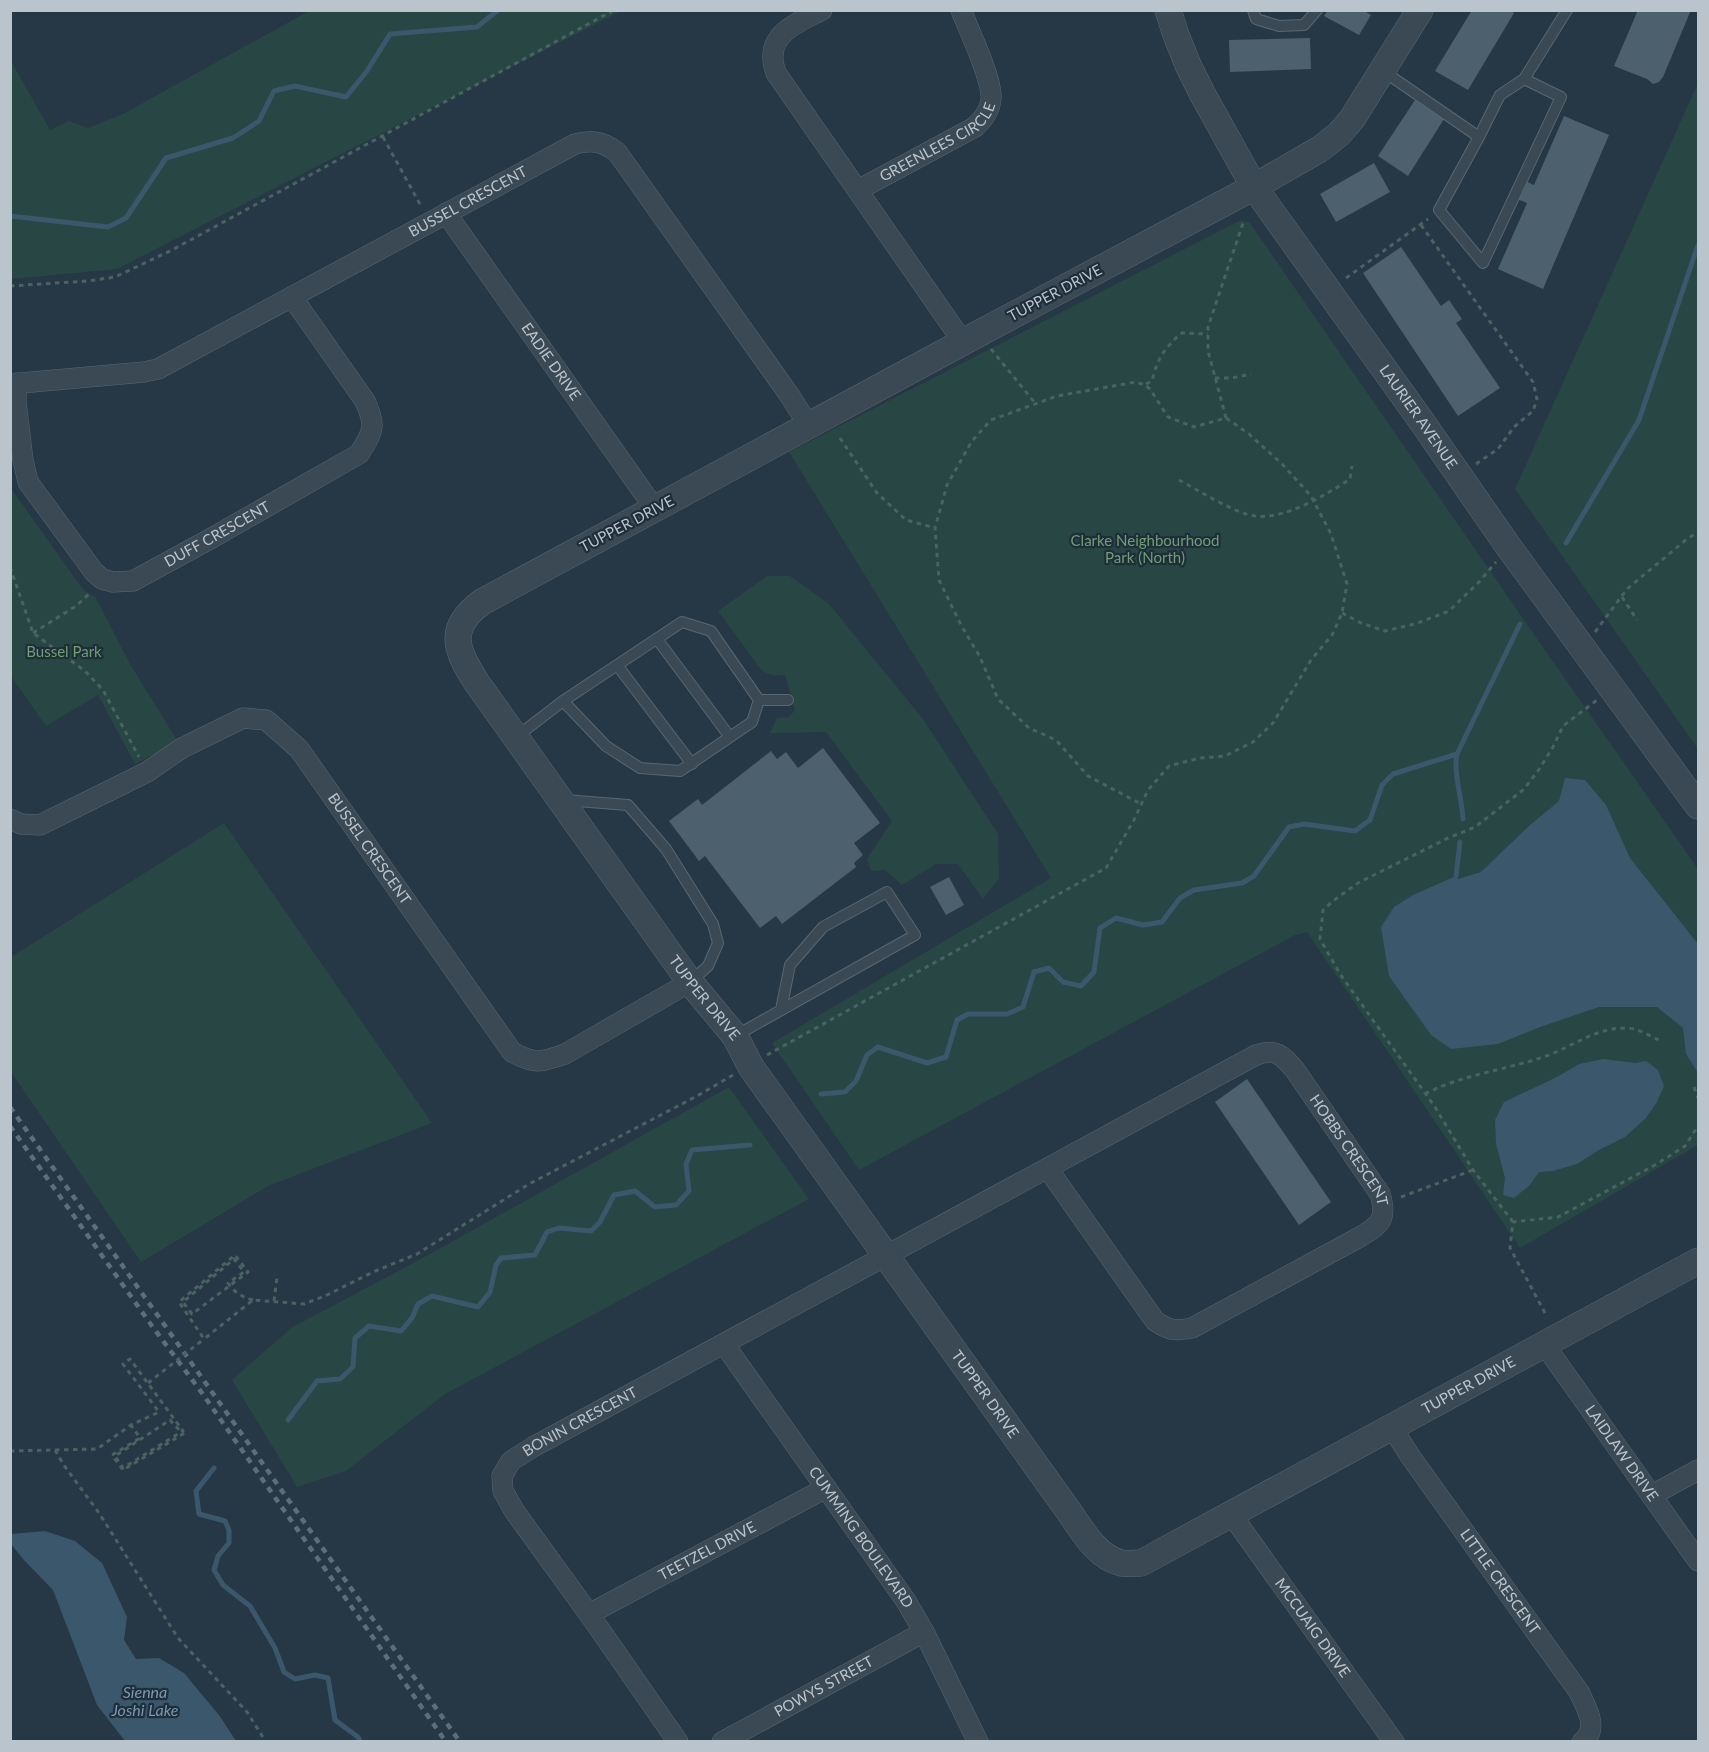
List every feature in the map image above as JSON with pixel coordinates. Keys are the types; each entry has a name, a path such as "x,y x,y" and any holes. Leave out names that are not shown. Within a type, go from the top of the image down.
{"street":[{"name":"GREENLEES CIRCLE","path":"822,10 787,29 779,38 773,58 776,74 858,190 971,338"},
{"name":"GREENLEES CIRCLE","path":"858,190 975,127 983,119 991,99 990,85 961,10"},
{"name":"LAURIER AVENUE","path":"1168,10 1193,75 1254,187 1460,475 1508,546 1698,806"},
{"name":"TUPPER DRIVE","path":"1420,10 1352,119 1339,134 1320,149 1254,187 482,602 462,621 458,634 459,650 465,664 560,800 690,982 735,1036 751,1066 1093,1545 1106,1556 1122,1563 1141,1563 1698,1261"},
{"name":"BUSSEL CRESCENT","path":"13,383 158,369 575,144 588,140 605,144 617,152 809,426"},
{"name":"EADIE DRIVE","path":"446,213 655,509"},
{"name":"DUFF CRESCENT","path":"102,579 113,582 133,580 359,454 370,437 373,419 365,401 292,297"},
{"path":"13,383 28,482 94,572 102,579"},
{"name":"BUSSEL CRESCENT","path":"10,819 21,824 40,825 147,772 182,748 243,718 266,720 299,749 512,1052 526,1060 543,1062 565,1054 690,982"},
{"name":"HOBBS CRESCENT","path":"885,1255 1268,1050 1283,1056 1295,1070 1380,1194 1383,1216 1377,1227 1192,1328 1167,1329 1155,1321 1048,1168"},
{"name":"BONIN CRESCENT","path":"678,1742 515,1512 503,1491 502,1476 512,1461 533,1447 885,1255"},
{"name":"CUMMING BOULEVARD","path":"724,1344 906,1601 924,1632 978,1742"},
{"name":"LAIDLAW DRIVE","path":"1544,1344 1698,1560"},
{"name":"LITTLE CRESCENT","path":"1391,1426 1410,1456 1580,1692 1590,1714 1591,1725 1587,1738 1582,1742"},
{"path":"1652,1495 1698,1470"},
{"name":"TEETZEL DRIVE","path":"589,1614 826,1488"},
{"name":"MCCUAIG DRIVE","path":"1231,1514 1394,1742"},
{"name":"POWYS STREET","path":"722,1742 924,1632"}],"lane":[{"path":"1253,10 1256,20 1279,27 1304,25 1317,10"},
{"path":"1524,79 1560,97 1483,263 1439,210 1500,95 1524,79 1567,10"},
{"path":"1383,70 1479,136"},
{"path":"516,738 563,701 682,622 711,631 759,700"},
{"path":"657,639 730,737"},
{"path":"617,666 692,764"},
{"path":"563,701 606,746 640,768 680,771 752,722 759,700"},
{"path":"759,700 788,700"},
{"path":"560,800 628,806 666,849 713,924 718,943 708,966 690,982"},
{"path":"735,1036 915,935 887,892 823,927 790,965 781,1010"}],"path":[{"path":"10,286 115,277 382,137 614,10"},
{"path":"382,137 421,206"},
{"path":"1327,291 1439,210"},
{"path":"204,1339 178,1302 235,1255 248,1272 230,1285 192,1314 183,1302 234,1259 244,1272 228,1283 230,1285 234,1291 243,1297 253,1300 304,1304 417,1254 529,1184 697,1096 772,1052 1106,868 1148,790 1169,765 1200,758 1225,756 1253,742 1273,723 1311,660 1332,635 1342,613 1347,584 1331,534 1313,500 1282,464 1249,434 1226,418 1208,351 1208,327 1244,220"},
{"path":"1421,225 1533,382 1537,399 1533,411 1514,427 1498,449 1460,475"},
{"path":"1145,385 1152,381 1164,350 1182,333 1208,334"},
{"path":"971,338 1035,403"},
{"path":"1215,378 1251,375"},
{"path":"1141,804 1088,776 1056,740 1029,728 998,699 980,657 939,580 935,528 947,485 972,441 991,420 1035,403 1057,396 1136,382 1150,389 1168,417 1194,427 1226,418"},
{"path":"840,438 877,493 906,520 935,528"},
{"path":"1179,480 1233,508 1255,516 1273,516 1294,510 1330,492 1350,479 1352,466"},
{"path":"1582,647 1627,589 1698,532"},
{"path":"1342,613 1361,623 1385,631 1415,624 1449,611 1479,582 1508,546"},
{"path":"10,567 33,633 85,671 103,690 147,772"},
{"path":"33,633 76,606 93,591 102,579"},
{"path":"1622,597 1632,615 1638,620"},
{"path":"1545,1313 1510,1248 1513,1222 1473,1170 1435,1107 1340,974 1320,939 1323,910 1333,900 1358,883 1475,827 1523,789 1538,771 1563,726 1612,688"},
{"path":"1425,1094 1443,1084 1547,1056 1593,1034 1627,1027 1659,1040"},
{"path":"1694,1087 1698,1098"},
{"path":"1513,1222 1558,1217 1655,1165 1685,1146 1698,1126"},
{"path":"1401,1197 1473,1170"},
{"path":"274,1301 277,1277"},
{"path":"148,1383 253,1300"},
{"path":"10,1451 97,1449 131,1425 159,1412 123,1364 130,1359 183,1434 123,1470 112,1455 140,1438 131,1425"},
{"path":"170,1420 181,1432 123,1468 115,1456 170,1420"},
{"path":"55,1450 99,1513 178,1638 247,1713 266,1742"}],"green space":[{"path":"309,11 621,11 117,269 11,279 11,61 50,130 69,121 88,128 123,114"},
{"path":"1698,83 1698,749 1515,489"},
{"name":"Clarke Neighbourhood Park (North)","path":"1241,220 1250,223 1698,869 1698,1145 1520,1248 1307,932 1295,935 859,1170 772,1043 1051,878 789,452"},
{"name":"Bussel Park","path":"10,487 77,581 84,590 96,598 130,664 178,742 135,764 98,695 46,726 11,676"},
{"path":"767,576 790,576 829,604 923,719 998,834 999,878 983,899 958,864 936,864 902,885 885,870 871,871 867,859 892,821 826,732 770,733 777,718 789,717 795,710 785,675 774,676 762,671 718,611"},
{"path":"224,823 432,1123 268,1186 141,1262 11,1072 11,957"},
{"path":"729,1087 809,1199 445,1394 346,1471 297,1487 232,1380 291,1328 430,1254"}],"water":[{"path":"1565,778 1585,780 1606,805 1630,858 1698,944 1698,1073 1686,1054 1683,1028 1657,1007 1599,1007 1498,1044 1451,1049 1431,1035 1389,976 1381,927 1394,907 1413,895 1456,876 1458,879 1481,872 1559,801"},
{"path":"1603,1059 1635,1063 1646,1061 1658,1070 1664,1086 1657,1102 1645,1119 1625,1137 1577,1164 1553,1171 1539,1172 1530,1185 1514,1198 1503,1195 1505,1178 1496,1144 1495,1120 1504,1102 1579,1064"},
{"name":"Sienna Joshi Lake","path":"45,1531 75,1541 102,1563 127,1617 124,1640 136,1659 159,1658 184,1673 219,1715 236,1741 125,1741 97,1705 53,1590 11,1544 11,1534"}],"building":[{"path":"1328,10 1363,10 1371,15 1359,35 1324,16"},
{"path":"1472,10 1510,10 1514,13 1468,90 1435,71"},
{"path":"1638,10 1691,10 1663,77 1659,82 1653,84 1647,79 1614,66"},
{"path":"1310,38 1311,69 1230,72 1229,40"},
{"path":"1415,100 1444,119 1408,176 1378,156"},
{"path":"1564,116 1609,135 1543,289 1498,269 1527,203 1517,199 1525,181 1534,185"},
{"path":"1374,163 1390,192 1336,222 1320,194"},
{"path":"1401,247 1441,306 1449,300 1462,319 1456,323 1500,388 1458,416 1363,273"},
{"path":"823,748 880,823 854,843 863,855 854,863 856,867 782,924 776,916 760,928 705,856 699,861 669,821 698,799 702,805 771,751 777,759 786,752 798,768"},
{"path":"949,877 964,905 946,915 930,887"},
{"path":"1247,1079 1331,1202 1299,1225 1215,1102"}],"waterway":[{"path":"10,216 108,227 126,218 166,158 233,138 259,121 274,91 295,86 346,97 367,71 390,34 477,27 498,10"},
{"path":"1566,543 1639,420 1698,245"},
{"path":"1463,819 1456,769 1457,754 1520,624"},
{"path":"821,1094 845,1092 856,1081 867,1055 878,1047 927,1063 946,1057 957,1020 968,1014 1007,1014 1023,1007 1034,972 1049,968 1063,982 1081,986 1094,972 1100,928 1116,918 1143,925 1162,922 1180,898 1194,890 1242,883 1254,876 1289,827 1304,824 1355,831 1370,820 1382,785 1393,774 1457,754"},
{"path":"1456,876 1460,842"},
{"path":"288,1420 317,1381 340,1379 353,1367 355,1338 369,1326 401,1331 412,1318 418,1304 432,1296 478,1307 490,1292 496,1265 501,1258 535,1255 547,1232 559,1228 591,1231 600,1222 614,1195 635,1191 655,1207 676,1205 689,1191 686,1164 692,1150 750,1145"},
{"path":"214,1468 196,1491 199,1514 225,1521 229,1530 229,1543 218,1556 214,1570 223,1585 250,1606 275,1648 284,1672 295,1679 315,1675 328,1678 335,1720 358,1737 360,1742"}],"railway":[{"path":"10,1107 460,1742"},
{"path":"10,1126 202,1393 446,1742"}]}
